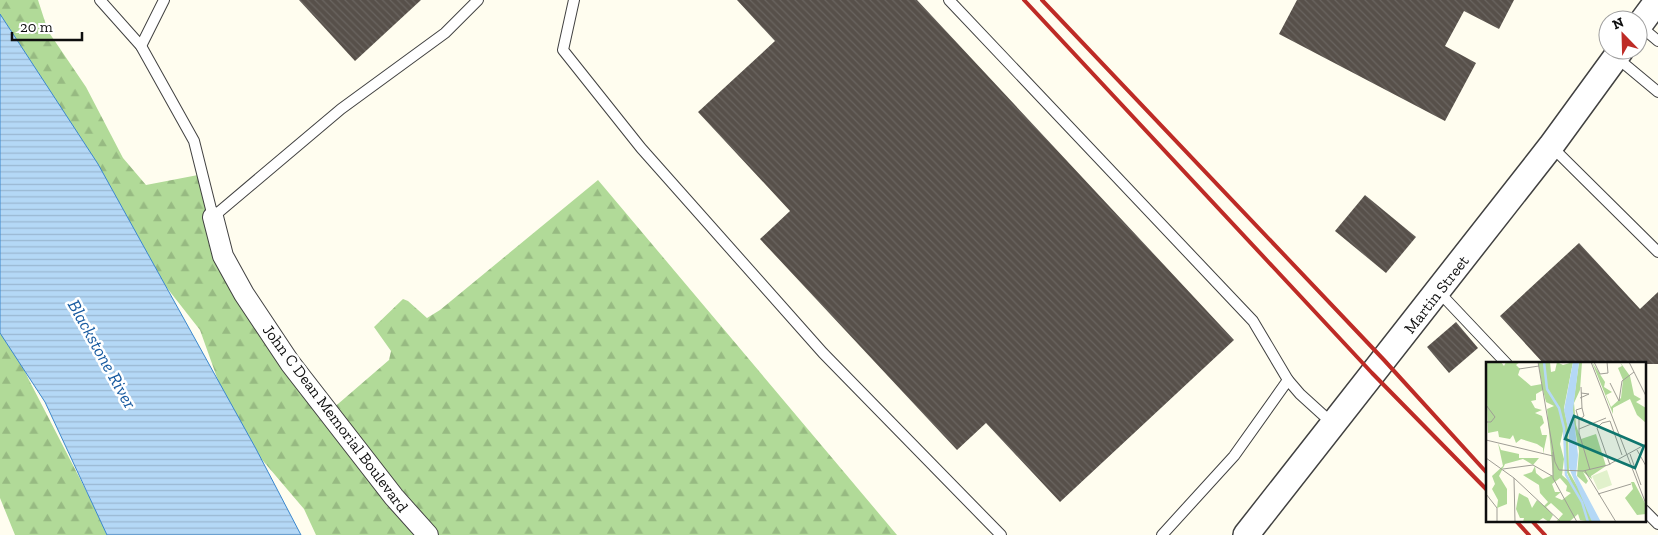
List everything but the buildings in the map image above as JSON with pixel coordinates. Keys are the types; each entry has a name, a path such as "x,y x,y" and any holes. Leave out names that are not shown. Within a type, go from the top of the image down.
{"street":[{"path":"1648,14 1658,0"},
{"name":"Martin Street","path":"1246,535 1551,146 1615,60"},
{"name":"John C Dean Memorial Boulevard","path":"214,217 223,256 244,294 290,363 394,497 428,535"}],"lane":[{"path":"100,0 141,46 194,140 214,217 341,109 446,32 478,0"},
{"path":"141,46 164,0"},
{"path":"574,0 563,50 635,141 822,353 1001,535"},
{"path":"949,0 1253,320 1288,380 1332,424"},
{"path":"1648,33 1658,41"},
{"path":"1625,60 1658,92"},
{"path":"1551,146 1658,252"},
{"path":"1438,291 1505,362"},
{"path":"1162,535 1234,456 1288,380"},
{"path":"1646,512 1658,524"}],"green space":[{"path":"0,0 38,0 48,31 86,87 123,158 146,185 198,175 201,181 206,214 243,292 331,410 389,360 391,351 374,327 403,299 408,301 427,318 440,310 598,180 897,535 316,535 304,509 235,428 200,330 131,242 0,50"},
{"path":"0,319 29,380 109,535 15,535 0,498"}],"water":[{"name":"Blackstone River","path":"0,14 98,164 255,447 301,535 107,535 45,402 0,333"}],"railway":[{"path":"1024,0 1372,373 1486,489"},
{"path":"1042,0 1384,360 1486,472"},
{"path":"1517,522 1529,535"},
{"path":"1533,522 1545,535"}]}
